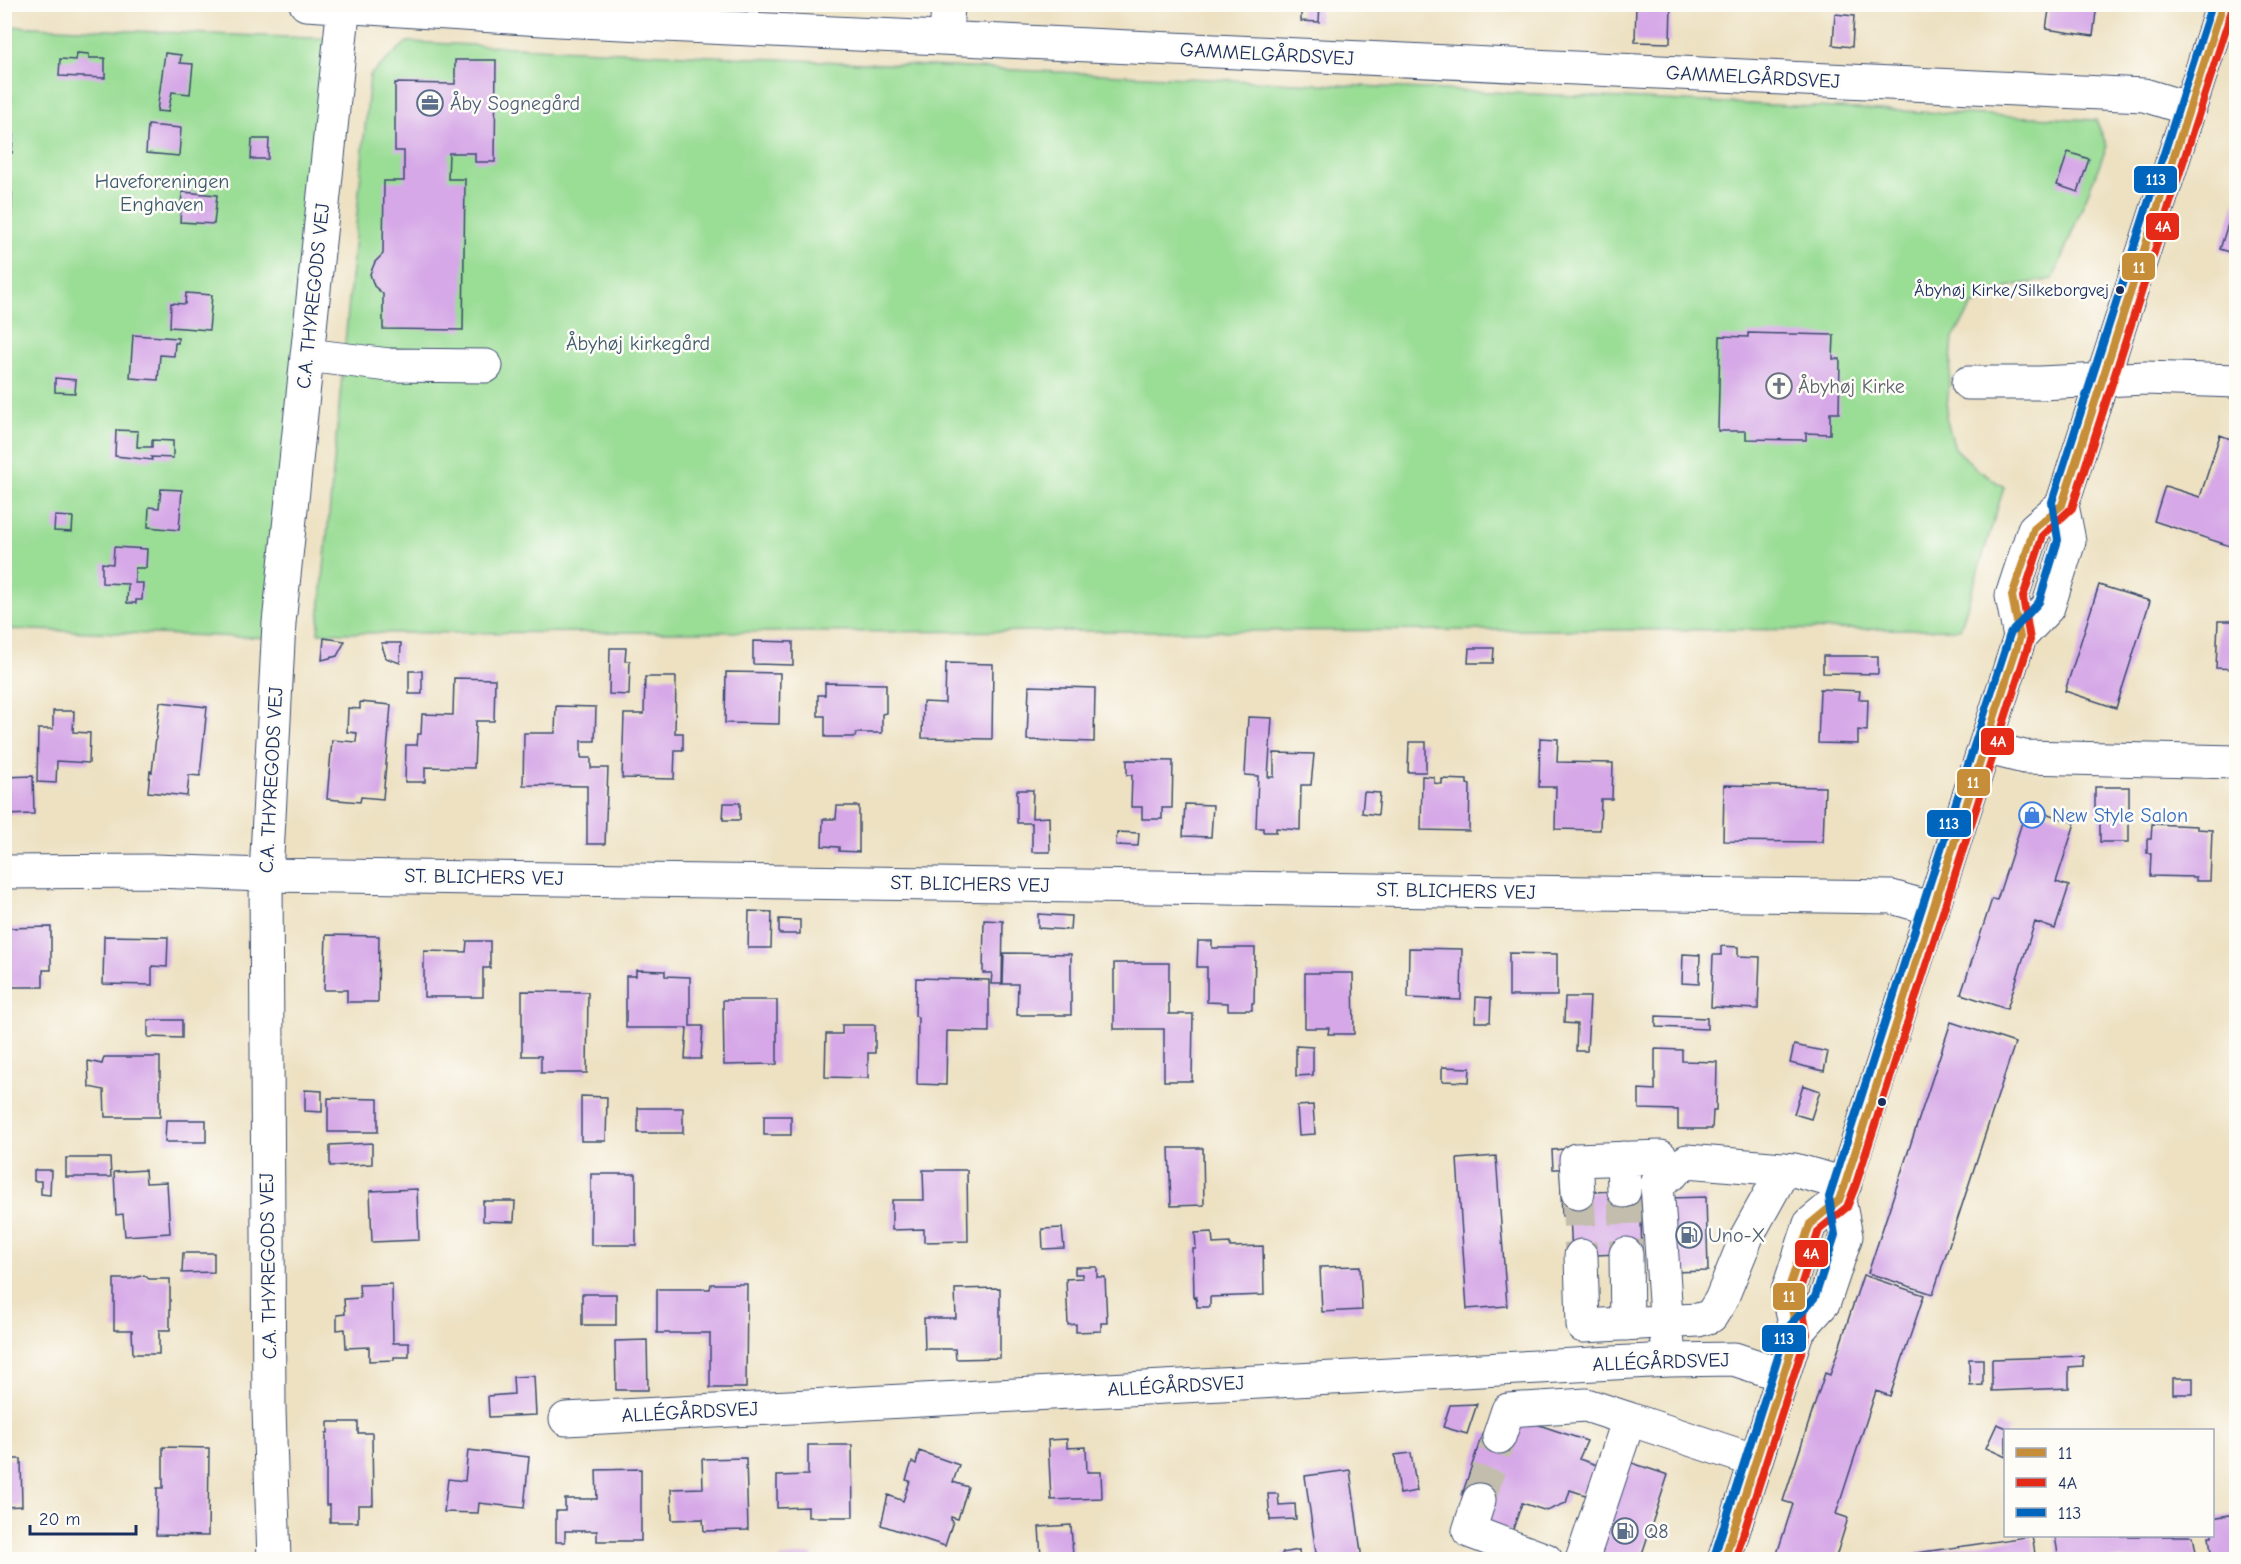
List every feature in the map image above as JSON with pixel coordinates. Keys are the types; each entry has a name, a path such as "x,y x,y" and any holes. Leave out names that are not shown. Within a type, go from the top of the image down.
{"street":[{"name":"GAMMELGÅRDSVEJ","path":"306,4 558,12 946,38 2144,95 2190,109"},
{"path":"946,38 948,4"},
{"name":"C.A. THYREGODS VEJ","path":"274,1560 269,1397 266,875 279,623 344,6"},
{"path":"1724,1560 1797,1332 1788,1291 1810,1224 1842,1192 2020,637 2012,596 2034,530 2062,505 2190,109 2226,19"},
{"path":"307,355 389,365 486,366"},
{"path":"1968,383 2145,378 2236,381"},
{"path":"1984,747 2024,758 2236,762"},
{"name":"ST. BLICHERS VEJ","path":"4,872 155,871 266,875 1892,897 1933,909"},
{"path":"1578,1193 1576,1160 1661,1157 1672,1173"},
{"path":"1623,1158 1624,1191"},
{"path":"1669,1360 1658,1184 1687,1161 1784,1169 1842,1192"},
{"path":"1581,1256 1584,1326 1698,1320 1711,1316 1721,1300 1747,1236 1784,1169"},
{"path":"1626,1254 1627,1324"},
{"name":"ALLÉGÅRDSVEJ","path":"566,1419 1669,1360 1734,1359 1783,1375"},
{"path":"1499,1437 1508,1410 1586,1405 1756,1461"},
{"path":"1582,1560 1629,1419"},
{"path":"1479,1500 1469,1531 1546,1560"}],"green space":[{"name":"Haveforeningen Enghaven","path":"5,26 336,39 275,638 5,629"},
{"name":"Åbyhøj kirkegård","path":"407,42 2096,120 2107,146 2053,279 2011,286 1972,306 1953,338 1946,418 1955,448 1978,470 2004,487 1960,629 318,633 370,75"}],"building":[{"path":"1301,4 1320,4 1319,22 1301,21"},
{"path":"1636,4 1671,4 1670,43 1635,42"},
{"path":"2050,4 2097,4 2093,36 2046,29"},
{"path":"1835,14 1854,16 1852,47 1833,45"},
{"path":"77,53 89,54 89,58 105,58 105,78 59,76 60,59 76,60"},
{"path":"165,53 181,55 180,63 193,64 190,94 172,92 168,112 157,111"},
{"path":"455,60 496,60 495,162 475,162 475,153 449,153 448,179 465,179 463,330 383,329 383,294 374,286 370,274 375,262 383,254 384,181 404,181 404,151 395,151 395,83 455,84"},
{"path":"4,62 10,62 10,96 4,96"},
{"path":"148,125 181,128 179,156 146,153"},
{"path":"4,132 13,133 12,153 4,152"},
{"path":"252,139 269,139 268,159 251,159"},
{"path":"2068,152 2089,159 2078,192 2057,185"},
{"path":"4,192 12,193 11,226 4,226"},
{"path":"182,192 217,195 214,224 180,222"},
{"path":"2236,199 2236,254 2220,249"},
{"path":"186,293 212,295 209,330 170,327 171,303 185,304"},
{"name":"Åbyhøj Kirke","path":"1748,333 1834,335 1833,359 1840,359 1839,413 1830,413 1830,434 1806,433 1806,440 1746,439 1746,431 1718,431 1720,336 1748,337"},
{"path":"133,335 178,338 178,343 175,343 174,356 160,355 158,380 130,378"},
{"path":"55,378 76,380 75,393 55,392"},
{"path":"116,430 138,431 137,447 152,447 152,440 173,441 173,458 151,457 152,460 115,456"},
{"path":"2220,435 2236,441 2236,548 2154,521 2165,486 2200,497"},
{"path":"161,489 182,490 179,530 148,527 149,507 159,508"},
{"path":"55,516 73,517 72,532 54,531"},
{"path":"114,547 147,549 146,568 135,568 135,583 143,583 142,600 136,600 136,603 127,603 128,584 102,583 102,563 113,564"},
{"path":"2099,585 2150,601 2116,708 2065,691"},
{"path":"2218,621 2236,621 2236,669 2216,668"},
{"path":"324,638 345,641 337,656 322,660"},
{"path":"753,641 793,642 793,665 753,664"},
{"path":"381,643 401,643 400,663 386,658"},
{"path":"610,648 626,648 625,661 630,661 629,695 609,694"},
{"path":"1469,648 1494,648 1493,663 1468,663"},
{"path":"1823,656 1878,656 1878,674 1823,673"},
{"path":"946,663 993,664 992,739 922,738 923,702 945,703"},
{"path":"409,671 422,671 422,694 409,694"},
{"path":"726,672 780,673 779,724 725,723"},
{"path":"645,677 676,677 675,733 683,733 683,750 675,750 674,779 622,778 624,714 644,714"},
{"path":"454,678 495,679 494,721 476,721 474,768 425,767 425,782 405,782 406,745 417,745 418,734 421,734 422,714 453,715"},
{"path":"825,683 886,684 886,713 882,714 882,733 856,733 855,737 825,737 825,716 818,716 818,695 825,695"},
{"path":"1029,686 1095,688 1094,742 1027,740"},
{"path":"1820,689 1860,691 1859,699 1868,699 1867,731 1858,730 1858,744 1818,743"},
{"path":"160,702 207,707 200,776 189,775 187,796 148,792"},
{"path":"360,702 391,705 383,799 361,797 360,802 327,799 332,740 356,742 357,733 347,732 348,708 360,709"},
{"path":"556,706 596,707 595,741 581,741 581,758 591,758 591,768 608,768 605,844 587,844 587,786 523,785 524,733 555,733"},
{"path":"53,711 74,711 73,732 90,733 89,763 57,761 56,783 37,782 38,729 53,729"},
{"path":"1248,717 1272,718 1268,777 1274,777 1274,753 1314,754 1311,785 1301,785 1300,830 1276,828 1276,832 1263,832 1263,828 1256,828 1258,776 1245,775"},
{"path":"1540,738 1558,739 1557,762 1613,763 1612,799 1601,799 1600,830 1555,829 1556,787 1539,787"},
{"path":"1409,742 1426,742 1426,772 1408,772"},
{"path":"1127,760 1173,761 1172,808 1162,808 1162,819 1142,819 1142,807 1131,807 1132,775 1127,775"},
{"path":"33,776 34,814 4,815 4,777"},
{"path":"1422,776 1434,777 1434,783 1442,784 1442,779 1467,780 1467,784 1470,785 1469,831 1421,830"},
{"path":"1724,785 1825,787 1823,842 1723,841"},
{"path":"2095,787 2129,787 2129,842 2100,842 2100,812 2095,812"},
{"path":"1017,790 1033,790 1032,818 1049,817 1050,852 1032,852 1032,823 1017,823"},
{"path":"1364,792 1380,793 1378,815 1362,813"},
{"path":"724,803 740,803 740,820 723,820"},
{"path":"1185,804 1213,805 1211,837 1183,836"},
{"path":"837,806 859,806 859,852 839,851 839,847 822,846 823,819 836,819"},
{"path":"2027,807 2075,823 2056,882 2069,886 2055,929 2035,922 2007,1009 1961,994 1992,899 1997,900"},
{"path":"2152,824 2197,826 2197,829 2212,830 2210,881 2196,881 2196,877 2150,876 2151,853 2147,853 2147,839 2151,839"},
{"path":"1117,832 1139,833 1138,846 1116,845"},
{"path":"749,911 772,912 771,948 748,948"},
{"path":"1038,914 1071,916 1070,930 1038,928"},
{"path":"779,919 800,920 800,934 779,934"},
{"path":"984,920 1003,921 1002,984 991,984 992,973 983,973"},
{"path":"51,927 51,970 43,970 43,987 4,987 5,928"},
{"path":"326,935 379,936 378,1002 347,1002 347,990 324,990"},
{"path":"104,936 168,937 167,967 152,966 152,985 103,984"},
{"path":"467,941 490,941 490,968 483,968 483,997 424,997 424,951 466,952"},
{"path":"1198,941 1212,941 1212,948 1255,948 1252,1010 1228,1010 1228,1003 1207,1002 1207,967 1197,967"},
{"path":"1721,946 1738,947 1738,956 1760,957 1758,1009 1711,1007 1713,955 1721,955"},
{"path":"1409,948 1462,949 1461,1000 1408,998"},
{"path":"1004,953 1071,954 1071,1015 1017,1015 1018,984 1003,984"},
{"path":"1509,953 1557,954 1557,996 1509,996"},
{"path":"1683,954 1700,955 1699,984 1682,983"},
{"path":"1114,963 1169,963 1169,1014 1193,1014 1192,1081 1164,1081 1164,1029 1114,1029"},
{"path":"636,970 665,971 665,976 690,977 690,1026 703,1026 701,1059 685,1059 687,1028 626,1028 626,976 636,976"},
{"path":"1305,973 1353,973 1354,1034 1328,1034 1329,1028 1305,1028"},
{"path":"916,978 989,980 989,1032 947,1031 946,1085 917,1084"},
{"path":"522,991 588,992 587,1073 541,1073 541,1056 522,1056"},
{"path":"1476,997 1491,998 1490,1022 1475,1022"},
{"path":"1565,997 1590,997 1587,1051 1576,1051 1577,1024 1564,1023"},
{"path":"723,1000 777,1000 777,1064 724,1065"},
{"path":"1656,1016 1707,1018 1707,1029 1656,1027"},
{"path":"148,1020 182,1020 182,1038 148,1037"},
{"path":"1951,1022 2015,1043 1933,1294 1868,1273"},
{"path":"842,1025 875,1025 875,1053 868,1053 868,1078 825,1077 826,1034 842,1034"},
{"path":"1794,1045 1828,1052 1824,1071 1790,1063"},
{"path":"1296,1046 1313,1047 1313,1075 1296,1076"},
{"path":"1655,1049 1682,1050 1682,1061 1717,1062 1716,1111 1713,1111 1712,1129 1678,1129 1678,1110 1639,1109 1639,1089 1655,1090"},
{"path":"104,1057 160,1057 160,1117 105,1117 104,1090 89,1087 88,1061 102,1064"},
{"path":"1442,1067 1470,1068 1469,1082 1442,1081"},
{"path":"1803,1085 1820,1091 1811,1119 1794,1114"},
{"path":"305,1090 322,1091 322,1112 305,1111"},
{"path":"581,1096 607,1097 606,1141 581,1141"},
{"path":"328,1098 378,1099 378,1132 328,1132"},
{"path":"1313,1105 1315,1134 1299,1135 1297,1106"},
{"path":"638,1108 683,1108 683,1133 638,1133"},
{"path":"764,1116 791,1116 791,1135 764,1135"},
{"path":"166,1120 206,1120 206,1142 165,1142"},
{"path":"372,1143 372,1164 330,1166 330,1145"},
{"path":"1169,1148 1203,1148 1204,1205 1171,1206"},
{"path":"1564,1149 1567,1216 1562,1216 1560,1169 1553,1169 1552,1150"},
{"path":"1496,1156 1507,1306 1467,1309 1457,1159"},
{"path":"66,1158 110,1158 111,1177 66,1177"},
{"path":"34,1170 51,1170 50,1195 41,1194 41,1181 34,1181"},
{"path":"145,1170 146,1183 167,1182 170,1233 125,1236 123,1214 116,1215 114,1172"},
{"path":"923,1170 967,1170 968,1241 924,1242 924,1229 892,1230 892,1200 924,1200"},
{"path":"591,1174 636,1174 636,1245 591,1245"},
{"path":"417,1189 419,1240 372,1242 370,1191"},
{"path":"1640,1190 1642,1253 1572,1256 1569,1193"},
{"name":"Uno-X","path":"1706,1197 1708,1271 1672,1272 1669,1198"},
{"path":"483,1201 515,1201 514,1222 483,1221"},
{"path":"1062,1228 1064,1248 1043,1249 1042,1229"},
{"path":"1212,1232 1213,1244 1230,1243 1230,1247 1263,1246 1264,1295 1210,1297 1210,1307 1197,1307 1196,1297 1194,1298 1195,1233"},
{"path":"183,1253 214,1253 214,1272 182,1273"},
{"path":"1360,1266 1362,1310 1322,1312 1320,1267"},
{"path":"1075,1267 1097,1267 1097,1277 1105,1277 1107,1323 1101,1323 1101,1331 1076,1332 1076,1324 1068,1325 1066,1279 1082,1278 1082,1274 1075,1274"},
{"path":"144,1275 149,1279 170,1279 170,1330 159,1330 159,1354 133,1354 132,1330 114,1330 114,1279 131,1279"},
{"path":"1863,1275 1924,1295 1890,1396 1876,1391 1836,1514 1848,1518 1835,1560 1775,1560 1793,1504 1783,1501 1825,1373 1830,1375"},
{"path":"392,1284 393,1343 409,1343 409,1357 369,1361 369,1347 346,1348 345,1329 337,1330 337,1315 345,1314 344,1299 360,1298 359,1285"},
{"path":"711,1284 747,1284 746,1388 710,1388 710,1333 657,1333 657,1289 710,1289"},
{"path":"1000,1288 1000,1358 956,1359 955,1349 925,1349 924,1318 956,1318 955,1289"},
{"path":"582,1294 616,1294 616,1325 582,1325"},
{"path":"647,1340 648,1390 616,1390 615,1341"},
{"path":"2083,1356 2083,1366 2069,1367 2069,1388 1992,1391 1992,1359"},
{"path":"1969,1359 1983,1359 1983,1385 1970,1386"},
{"path":"534,1376 536,1415 489,1417 488,1396 514,1394 513,1377"},
{"path":"2173,1378 2193,1378 2193,1394 2173,1394"},
{"path":"1477,1404 1467,1434 1443,1427 1450,1405"},
{"path":"1521,1419 1587,1441 1579,1459 1618,1472 1623,1460 1668,1475 1640,1560 1591,1560 1610,1503 1570,1490 1566,1503 1547,1511 1522,1503 1512,1532 1487,1524 1493,1505 1462,1495 1483,1432 1514,1442"},
{"path":"328,1422 358,1422 358,1433 372,1433 373,1505 358,1505 358,1522 330,1522 330,1505 326,1505"},
{"path":"1997,1424 2010,1429 2004,1429 2004,1456 1986,1448"},
{"path":"1067,1439 1067,1448 1086,1447 1087,1472 1101,1472 1102,1498 1051,1500 1048,1440"},
{"path":"808,1445 852,1445 853,1517 808,1517 808,1507 777,1508 777,1476 808,1475"},
{"path":"163,1447 209,1448 208,1536 156,1535 157,1488 163,1488"},
{"path":"468,1450 529,1457 524,1508 479,1503 478,1513 444,1512 448,1479 465,1481"},
{"path":"919,1451 959,1465 953,1482 968,1487 958,1519 951,1517 953,1521 945,1546 881,1525 888,1495 903,1501 910,1481 906,1480 912,1462 916,1464"},
{"path":"1411,1453 1417,1491 1400,1494 1395,1455"},
{"path":"746,1458 748,1530 704,1531 703,1519 672,1520 671,1489 703,1488 702,1459"},
{"path":"4,1459 21,1459 22,1506 4,1507"},
{"path":"641,1469 641,1541 597,1541 597,1531 565,1531 565,1542 556,1542 556,1511 565,1511 565,1499 597,1499 596,1470"},
{"path":"1350,1470 1362,1560 1317,1560 1305,1476"},
{"path":"1268,1494 1278,1494 1279,1505 1295,1504 1296,1519 1270,1520"},
{"path":"2236,1514 2236,1560 2212,1560 2209,1537 2214,1537 2214,1518"},
{"path":"1071,1525 1073,1557 1041,1558 1039,1527"},
{"path":"2032,1537 2036,1560 1911,1560 1910,1554"},
{"path":"2055,1537 2193,1537 2197,1557 2181,1560 2059,1560"},
{"path":"1299,1550 1300,1560 1283,1560 1282,1553"},
{"path":"812,1554 813,1560 780,1560 780,1558"}],"tunnel":[{"path":"1624,1191 1626,1254"},
{"path":"1578,1193 1581,1256"},
{"path":"1479,1500 1499,1437"}],"transit line":[{"name":"113","path":"1714,1557 1787,1329 1815,1297 1835,1235 1829,1197 2010,634 2039,602 2058,540 2052,502 2212,4"},
{"name":"11","path":"1724,1560 1797,1332 1788,1291 1810,1224 1839,1200 1845,1184 2020,637 2012,596 2034,529 2062,505 2223,4"},
{"name":"4A","path":"1735,1560 1807,1334 1799,1292 1819,1230 1847,1207 1855,1187 2030,640 2023,597 2043,535 2072,508 2233,7"}],"place":[{"name":"Åby Sognegård","path":"430,103"},
{"name":"Åbyhøj Kirke/Silkeborgvej","path":"2120,290"},
{"name":"Åbyhøj Kirke","path":"1779,386"},
{"name":"New Style Salon","path":"2032,815"},
{"name":"Uno-X","path":"1689,1235"},
{"name":"Q8","path":"1625,1531"}]}
